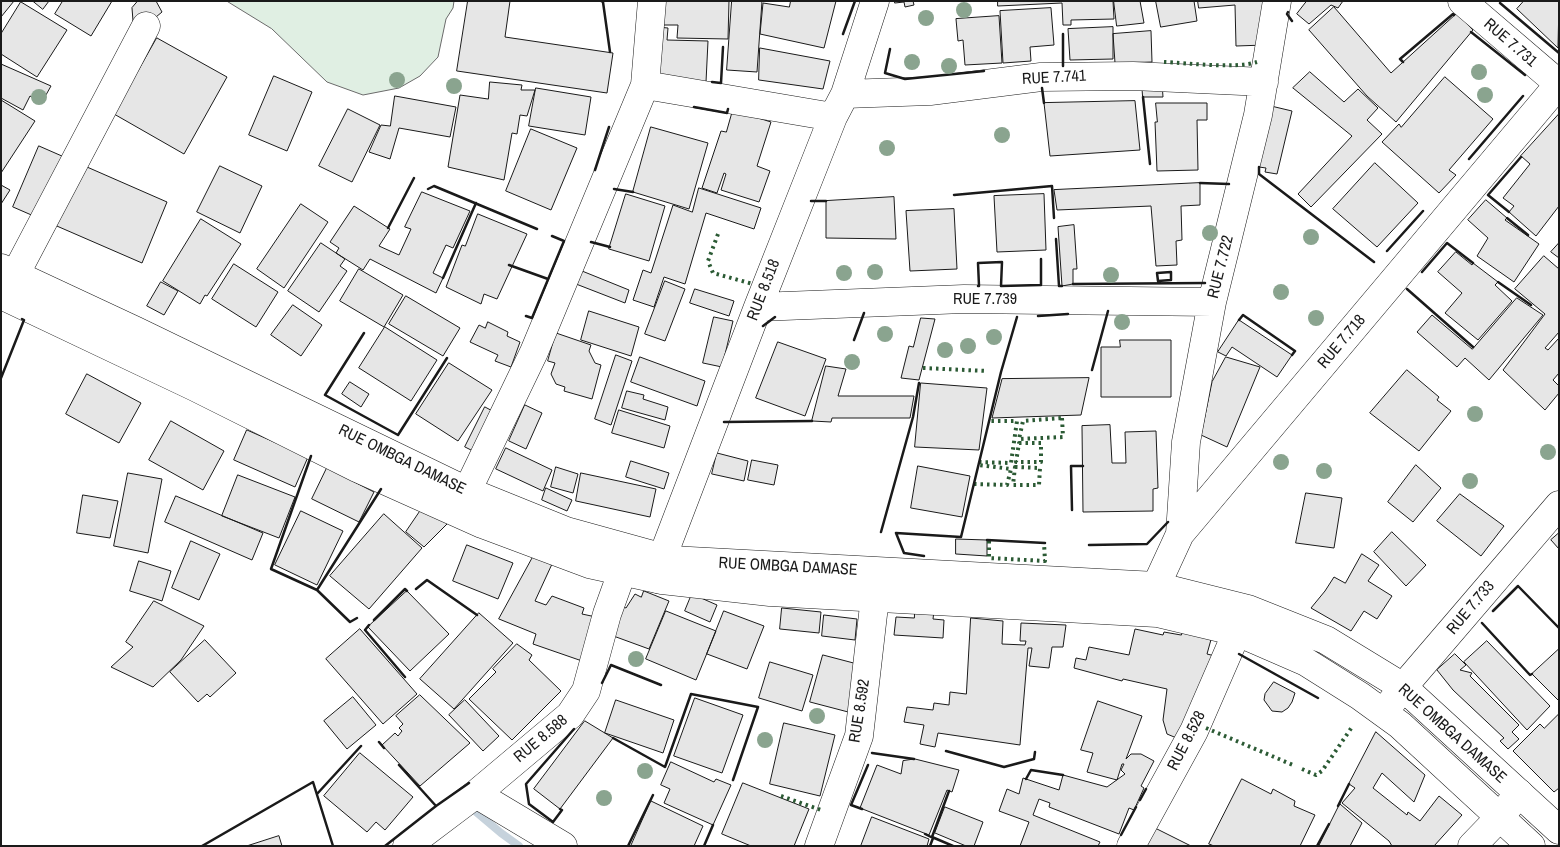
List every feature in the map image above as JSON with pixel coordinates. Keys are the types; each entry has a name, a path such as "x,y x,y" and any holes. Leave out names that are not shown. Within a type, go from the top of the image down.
{"street":[{"path":"462,502 534,352 645,84 652,1"},
{"name":"RUE 8.518","path":"660,569 758,306 839,105 875,1"},
{"name":"RUE 7.722","path":"1180,534 1186,442 1212,302 1258,114 1277,1"},
{"name":"RUE 7.731","path":"1462,1 1559,84"},
{"path":"5,284 146,26"},
{"name":"RUE 7.741","path":"645,84 839,105 1041,77 1133,76 1264,82"},
{"name":"RUE 7.718","path":"1146,613 1180,534 1559,84"},
{"name":"RUE OMBGA DAMASE","path":"5,284 136,331 462,502 566,531 627,560 660,569 770,592 1157,613 1238,632 1306,662 1384,712 1400,724 1531,846"},
{"name":"RUE 7.739","path":"758,306 964,299 1212,302"},
{"name":"RUE 7.733","path":"1384,712 1403,687 1559,505"},
{"name":"RUE 8.588","path":"407,846 476,794 570,715 586,691 607,614 627,560"},
{"name":"RUE OMBGA DAMASE","path":"660,569 671,560 1156,586 1248,609 1326,640 1403,687 1559,830"},
{"name":"RUE 8.592","path":"819,846 859,736 875,598 881,572"},
{"name":"RUE 8.528","path":"1130,846 1194,731 1238,632"},
{"path":"476,794 563,846"},
{"path":"1472,846 1519,794"}],"green space":[{"path":"227,1 454,1 453,8 446,19 438,57 420,76 399,88 363,95 327,82 272,29"}],"building":[{"path":"1,1 14,1 1,17"},
{"path":"33,1 49,1 43,9"},
{"path":"63,1 112,1 91,36 55,14"},
{"path":"138,1 156,1 162,12 144,27 133,21 132,8"},
{"path":"468,1 510,1 505,37 613,53 607,93 457,71"},
{"path":"661,1 729,1 728,39 677,38 678,25 660,25"},
{"path":"732,1 762,1 757,72 727,70"},
{"path":"791,1 836,1 824,48 760,34 763,3 789,7"},
{"path":"895,1 913,1 914,5 905,7 904,2 895,3"},
{"path":"998,1 1113,1 1114,19 1071,20 1071,25 1063,25 1062,3 998,6"},
{"path":"1114,1 1140,1 1144,23 1117,26"},
{"path":"1156,1 1194,1 1197,21 1161,27"},
{"path":"1198,1 1270,1 1265,45 1236,46 1235,5 1199,8"},
{"path":"1307,1 1343,1 1338,8 1331,5 1309,24 1297,14"},
{"path":"1524,1 1559,1 1558,48 1517,9"},
{"path":"21,2 67,30 37,77 1,54 1,34"},
{"path":"1334,7 1391,73 1457,13 1473,30 1396,122 1367,96 1309,30"},
{"path":"1051,8 1054,45 1030,47 1031,61 1003,63 1000,11"},
{"path":"999,16 1002,63 965,65 963,40 958,41 956,19"},
{"path":"657,27 668,28 667,40 708,41 706,82 656,75"},
{"path":"1113,27 1113,59 1070,60 1068,29"},
{"path":"1151,31 1152,62 1115,63 1113,34"},
{"path":"157,38 227,77 184,154 114,114"},
{"path":"760,48 830,61 823,89 759,80"},
{"path":"1,64 51,86 42,102 30,96 23,110 1,98"},
{"path":"1310,72 1344,102 1358,89 1378,108 1367,120 1382,134 1311,207 1298,194 1352,136 1293,88"},
{"path":"274,76 312,92 287,151 249,135"},
{"path":"1445,77 1493,119 1449,170 1456,175 1439,193 1382,142 1399,124 1401,127"},
{"path":"490,82 522,85 521,90 535,90 527,116 520,115 517,134 512,133 504,180 448,167 460,95 488,99"},
{"path":"1142,83 1162,83 1163,97 1143,97"},
{"path":"536,88 591,97 585,135 529,126"},
{"path":"395,96 456,107 450,137 399,128 390,159 369,152 381,125 390,126"},
{"path":"1,100 35,121 1,173"},
{"path":"1135,101 1140,150 1050,156 1044,103"},
{"path":"1156,103 1207,103 1207,120 1197,120 1198,170 1157,171"},
{"path":"1271,106 1292,111 1277,174 1265,172 1266,168 1259,167"},
{"path":"348,109 380,125 352,182 319,166"},
{"path":"733,110 771,122 757,166 770,171 759,202 721,190 726,174 724,173 717,193 702,188 721,131 726,132"},
{"path":"1559,114 1559,206 1536,236 1509,212 1514,206 1503,198 1530,164 1521,156"},
{"path":"651,127 708,143 689,209 633,192"},
{"path":"531,129 577,148 551,210 506,191"},
{"path":"39,146 167,202 142,263 13,207"},
{"path":"1375,163 1418,203 1377,247 1333,209"},
{"path":"220,166 262,186 240,233 197,212"},
{"path":"1200,183 1200,205 1181,206 1182,240 1176,241 1177,265 1156,266 1151,206 1057,210 1054,190"},
{"path":"1,185 10,190 1,204"},
{"path":"699,188 761,208 754,229 706,213 685,284 664,277 654,307 633,300 643,270 651,273 673,205 692,212"},
{"path":"422,192 470,211 453,248 446,245 433,273 443,278 436,293 370,259 363,270 336,253 339,248 330,242 354,206 390,229 379,246 399,255 411,229 405,227"},
{"path":"626,194 665,206 649,261 609,249"},
{"path":"1044,194 1046,250 997,252 994,196"},
{"path":"894,197 896,239 826,238 826,201"},
{"path":"1486,200 1507,218 1505,220 1539,244 1514,282 1477,256 1488,238 1468,220"},
{"path":"301,204 328,222 284,288 257,269"},
{"path":"954,209 957,269 910,271 906,211"},
{"path":"478,214 527,234 497,299 484,294 481,304 446,287 462,245 465,246"},
{"path":"201,219 241,244 200,304 163,281"},
{"path":"1074,225 1077,269 1073,269 1073,284 1062,286 1058,227"},
{"path":"321,243 345,259 340,266 347,271 319,312 288,291"},
{"path":"1559,243 1559,258 1551,252"},
{"path":"1456,252 1498,282 1495,285 1512,301 1478,340 1445,313 1462,293 1438,272"},
{"path":"1544,256 1559,269 1559,332 1545,348 1548,350 1559,338 1559,373 1553,380 1559,386 1559,393 1545,410 1503,370 1545,314 1515,289"},
{"path":"234,264 278,292 256,327 212,299"},
{"path":"359,269 403,295 384,327 340,301"},
{"path":"582,271 629,290 625,303 576,284"},
{"path":"665,281 685,289 665,341 645,334"},
{"path":"161,282 178,291 164,315 147,306"},
{"path":"695,289 734,301 729,316 690,303"},
{"path":"406,296 460,328 443,356 389,324"},
{"path":"1517,298 1543,315 1489,380 1465,358 1457,367 1417,332 1432,315 1472,349"},
{"path":"293,305 322,325 301,356 271,335"},
{"path":"589,311 639,327 631,356 581,340"},
{"path":"714,317 733,321 722,367 703,363"},
{"path":"921,318 935,319 919,380 901,378 909,346 913,347"},
{"path":"1239,320 1292,355 1277,377 1232,347 1226,356 1218,352"},
{"path":"488,322 508,332 507,336 520,342 511,367 495,361 498,355 470,342 479,325 485,328"},
{"path":"385,327 437,360 411,401 359,368"},
{"path":"556,333 591,345 589,351 595,363 601,365 592,399 564,391 565,387 556,384 551,374 555,363 548,361"},
{"path":"1120,340 1171,340 1171,397 1101,397 1101,347 1120,347"},
{"path":"778,342 826,359 805,416 756,398"},
{"path":"616,355 632,361 611,425 595,419"},
{"path":"640,357 705,381 697,406 631,382"},
{"path":"1226,357 1260,367 1227,447 1201,435 1212,382"},
{"path":"449,363 492,390 458,441 416,414"},
{"path":"826,366 846,369 838,396 914,396 910,418 832,418 831,422 812,421"},
{"path":"1407,370 1439,397 1437,400 1451,411 1419,451 1370,413"},
{"path":"87,374 141,403 119,443 66,414"},
{"path":"1089,378 1081,415 992,418 1002,379"},
{"path":"350,382 369,394 361,407 342,394"},
{"path":"921,383 987,388 979,450 915,447"},
{"path":"627,391 644,395 643,399 668,407 665,420 622,408"},
{"path":"525,405 542,413 526,449 509,441"},
{"path":"485,407 500,415 479,454 465,447"},
{"path":"619,410 670,426 664,448 612,433"},
{"path":"171,421 224,451 203,490 149,460"},
{"path":"1110,425 1112,463 1126,463 1125,432 1156,431 1158,488 1153,489 1153,511 1083,512 1082,426"},
{"path":"247,430 308,457 295,487 234,460"},
{"path":"506,448 552,470 543,491 496,469"},
{"path":"717,453 748,461 744,481 712,474"},
{"path":"752,460 778,465 774,485 748,480"},
{"path":"631,461 669,473 664,489 626,477"},
{"path":"1416,465 1441,488 1413,522 1388,502"},
{"path":"918,466 970,476 962,517 911,508"},
{"path":"556,467 578,474 573,493 551,487"},
{"path":"327,468 374,492 359,522 312,499"},
{"path":"128,473 162,479 148,553 114,546"},
{"path":"581,473 656,489 650,517 576,501"},
{"path":"238,475 295,497 279,538 222,516"},
{"path":"546,488 572,500 567,511 542,500"},
{"path":"1306,493 1342,498 1334,548 1296,543"},
{"path":"1460,494 1504,526 1481,556 1437,521"},
{"path":"83,495 118,501 110,538 77,533"},
{"path":"176,496 263,533 252,560 165,522"},
{"path":"423,507 449,522 424,547 406,532"},
{"path":"301,511 343,531 317,585 275,565"},
{"path":"384,514 422,548 369,609 330,576"},
{"path":"1392,532 1426,565 1406,586 1374,552"},
{"path":"1559,533 1559,549 1551,540"},
{"path":"956,539 987,540 987,556 956,554"},
{"path":"191,541 220,554 199,600 172,588"},
{"path":"467,545 513,563 498,599 453,581"},
{"path":"1362,554 1379,565 1368,581 1392,596 1377,619 1364,611 1351,631 1311,608 1334,577 1345,583"},
{"path":"533,557 552,564 535,601 546,605 552,596 584,608 582,614 596,617 585,662 533,644 536,634 499,619"},
{"path":"139,561 171,571 162,601 130,591"},
{"path":"407,591 449,634 410,671 368,627"},
{"path":"644,591 669,601 649,649 608,634 619,605 626,608 635,594 641,597"},
{"path":"692,594 717,605 710,622 685,611"},
{"path":"154,601 204,626 181,660 153,687 111,667 133,647 126,642"},
{"path":"782,608 821,612 819,633 780,629"},
{"path":"915,610 934,611 933,619 944,620 943,638 894,635 896,617 914,618"},
{"path":"666,611 716,631 696,680 646,659"},
{"path":"724,611 764,626 747,669 707,654"},
{"path":"479,613 513,643 454,709 420,679"},
{"path":"824,615 857,619 855,640 822,636"},
{"path":"971,618 1003,621 1002,644 1025,645 1026,641 1020,641 1021,623 1066,625 1063,647 1052,647 1049,668 1029,666 1032,648 1028,648 1020,745 938,733 935,747 920,744 924,725 904,722 907,707 933,710 934,703 949,705 950,692 966,694"},
{"path":"1184,628 1212,636 1207,654 1215,656 1179,739 1167,734 1163,720 1167,689 1123,679 1122,681 1074,668 1076,658 1086,660 1089,647 1129,655 1135,629 1163,635 1164,632 1181,635"},
{"path":"360,629 417,694 383,724 326,659"},
{"path":"205,640 236,673 210,697 207,694 198,702 170,672"},
{"path":"1487,641 1550,706 1527,730 1464,662"},
{"path":"517,644 532,655 529,660 561,691 512,740 469,699 496,672 493,669"},
{"path":"1559,649 1559,701 1532,674"},
{"path":"1455,654 1466,665 1460,670 1472,673 1470,676 1519,725 1512,732 1519,739 1508,749 1500,741 1504,738 1453,690 1437,670"},
{"path":"823,655 865,666 852,713 810,702"},
{"path":"770,662 813,675 802,711 759,698"},
{"path":"1274,682 1295,693 1288,708 1282,712 1272,711 1264,700 1265,694"},
{"path":"420,695 470,743 420,786 382,745 395,733 398,736 402,731 399,728 403,724 396,716"},
{"path":"353,697 376,725 347,749 324,721"},
{"path":"695,698 743,715 722,773 674,756"},
{"path":"465,700 499,736 483,751 449,715"},
{"path":"616,700 674,720 663,753 605,733"},
{"path":"1098,701 1142,716 1126,759 1131,754 1141,754 1154,761 1141,786 1144,788 1134,810 1129,808 1119,834 1049,807 1050,803 1039,799 1033,815 1100,842 1098,846 1020,846 1029,822 999,811 1007,789 1019,794 1023,778 1059,790 1063,775 1107,787 1117,780 1087,772 1093,753 1081,750","holes":["1122,764 1124,764 1121,770 1125,774 1117,780"]},
{"path":"1559,714 1559,788 1554,792 1513,751 1540,724 1544,728"},
{"path":"585,721 613,738 560,809 534,789"},
{"path":"784,723 835,735 820,796 770,784"},
{"path":"1376,732 1425,775 1414,802 1382,773 1373,788 1407,815 1408,812 1420,821 1439,796 1462,815 1434,846 1392,846 1389,841 1342,803 1355,788 1349,784"},
{"path":"360,753 413,797 385,830 376,822 367,832 324,796"},
{"path":"915,759 959,770 952,792 947,790 929,835 860,808 877,765 901,774 903,761"},
{"path":"671,762 714,782 716,779 731,785 713,825 664,803 670,789 661,785"},
{"path":"1242,779 1271,794 1273,789 1295,801 1294,806 1315,815 1300,846 1214,846 1209,844"},
{"path":"743,783 809,809 794,846 751,846 722,834"},
{"path":"651,801 703,826 694,846 631,846"},
{"path":"1340,804 1362,823 1350,846 1319,846"},
{"path":"945,807 983,822 974,846 966,846 935,833"},
{"path":"872,817 929,839 927,846 861,846"},
{"path":"1151,826 1191,846 1141,846"},
{"path":"279,836 282,846 247,846"}],"waterway":[{"path":"469,806 519,846"}],"hedge":[{"path":"1164,62 1224,65 1257,62"},
{"path":"718,234 708,261 713,273 753,284"},
{"path":"923,368 987,371"},
{"path":"1062,418 1063,437 1019,439 1023,421 1062,418"},
{"path":"979,462 1011,463 1017,421 989,421"},
{"path":"1019,443 1041,443 1041,462 1016,462 1019,443"},
{"path":"974,484 1007,485 1011,469 979,465"},
{"path":"1015,467 1040,468 1039,485 1013,485 1015,467"},
{"path":"989,541 989,558 1045,561 1044,543"},
{"path":"1302,769 1316,775 1322,771 1352,727"},
{"path":"1206,728 1293,765"},
{"path":"781,796 821,810"}],"wall":[{"path":"601,1 603,2 610,52"},
{"path":"843,34 855,1"},
{"path":"1500,3 1559,53"},
{"path":"1288,12 1287,14 1292,21"},
{"path":"1403,62 1400,59 1454,15"},
{"path":"1471,32 1525,75"},
{"path":"1063,34 1063,66"},
{"path":"712,82 721,83 723,47"},
{"path":"890,49 885,73 905,79 984,71"},
{"path":"1042,88 1044,103"},
{"path":"1469,159 1523,96"},
{"path":"1143,97 1150,164"},
{"path":"694,107 727,113 728,109"},
{"path":"595,170 609,127"},
{"path":"1509,212 1488,195 1521,157"},
{"path":"1259,167 1259,174 1374,262"},
{"path":"388,228 414,178"},
{"path":"1200,183 1229,184"},
{"path":"428,189 434,186 537,229"},
{"path":"954,195 1052,186 1054,218"},
{"path":"614,189 633,192"},
{"path":"811,201 826,201"},
{"path":"443,278 476,203"},
{"path":"1387,251 1423,211"},
{"path":"1507,218 1528,235"},
{"path":"526,316 532,318 564,241 552,236"},
{"path":"1056,239 1059,286 1062,286"},
{"path":"591,242 610,247"},
{"path":"1422,272 1447,243 1473,263"},
{"path":"978,286 978,263 1002,262 1001,286 1041,285 1041,259"},
{"path":"509,265 548,279"},
{"path":"1171,272 1171,280 1158,281 1157,273 1171,272"},
{"path":"1498,282 1531,305"},
{"path":"1073,284 1205,283"},
{"path":"1407,289 1473,347"},
{"path":"1092,370 1108,311"},
{"path":"854,340 864,313"},
{"path":"1038,316 1068,314"},
{"path":"1239,320 1243,315 1295,351 1292,355"},
{"path":"763,326 775,317"},
{"path":"924,556 904,553 896,533 961,537 1001,372 1017,317"},
{"path":"1,378 24,320 22,319"},
{"path":"364,333 325,395 398,435 447,358"},
{"path":"881,532 913,417 919,383"},
{"path":"724,422 812,421"},
{"path":"311,456 271,569 317,590 350,622 357,618"},
{"path":"1072,510 1071,466 1083,466"},
{"path":"317,590 381,489"},
{"path":"1089,545 1147,544 1168,522"},
{"path":"987,540 1045,543"},
{"path":"416,589 427,580 477,615"},
{"path":"1493,611 1518,586 1559,628"},
{"path":"374,620 405,589 407,591"},
{"path":"1482,623 1530,675 1532,674"},
{"path":"369,625 365,630 405,677"},
{"path":"1239,654 1318,698"},
{"path":"602,683 611,665 661,685"},
{"path":"613,738 665,767 691,694 758,707 733,780"},
{"path":"560,809 562,810 553,822 529,804 526,784 574,729"},
{"path":"379,742 384,748"},
{"path":"317,794 361,746"},
{"path":"946,751 1004,767 1034,759 1035,752"},
{"path":"872,753 914,759"},
{"path":"399,765 436,806"},
{"path":"862,809 851,805 868,765"},
{"path":"1026,779 1031,770 1063,775"},
{"path":"202,846 313,782 333,846"},
{"path":"385,846 469,783"},
{"path":"1338,806 1349,784"},
{"path":"1140,800 1146,789"},
{"path":"949,791 932,837 953,846"},
{"path":"628,846 653,795"},
{"path":"1121,835 1136,807"},
{"path":"1317,846 1329,824"},
{"path":"704,846 713,825"},
{"path":"925,834 933,838 930,846"}]}
